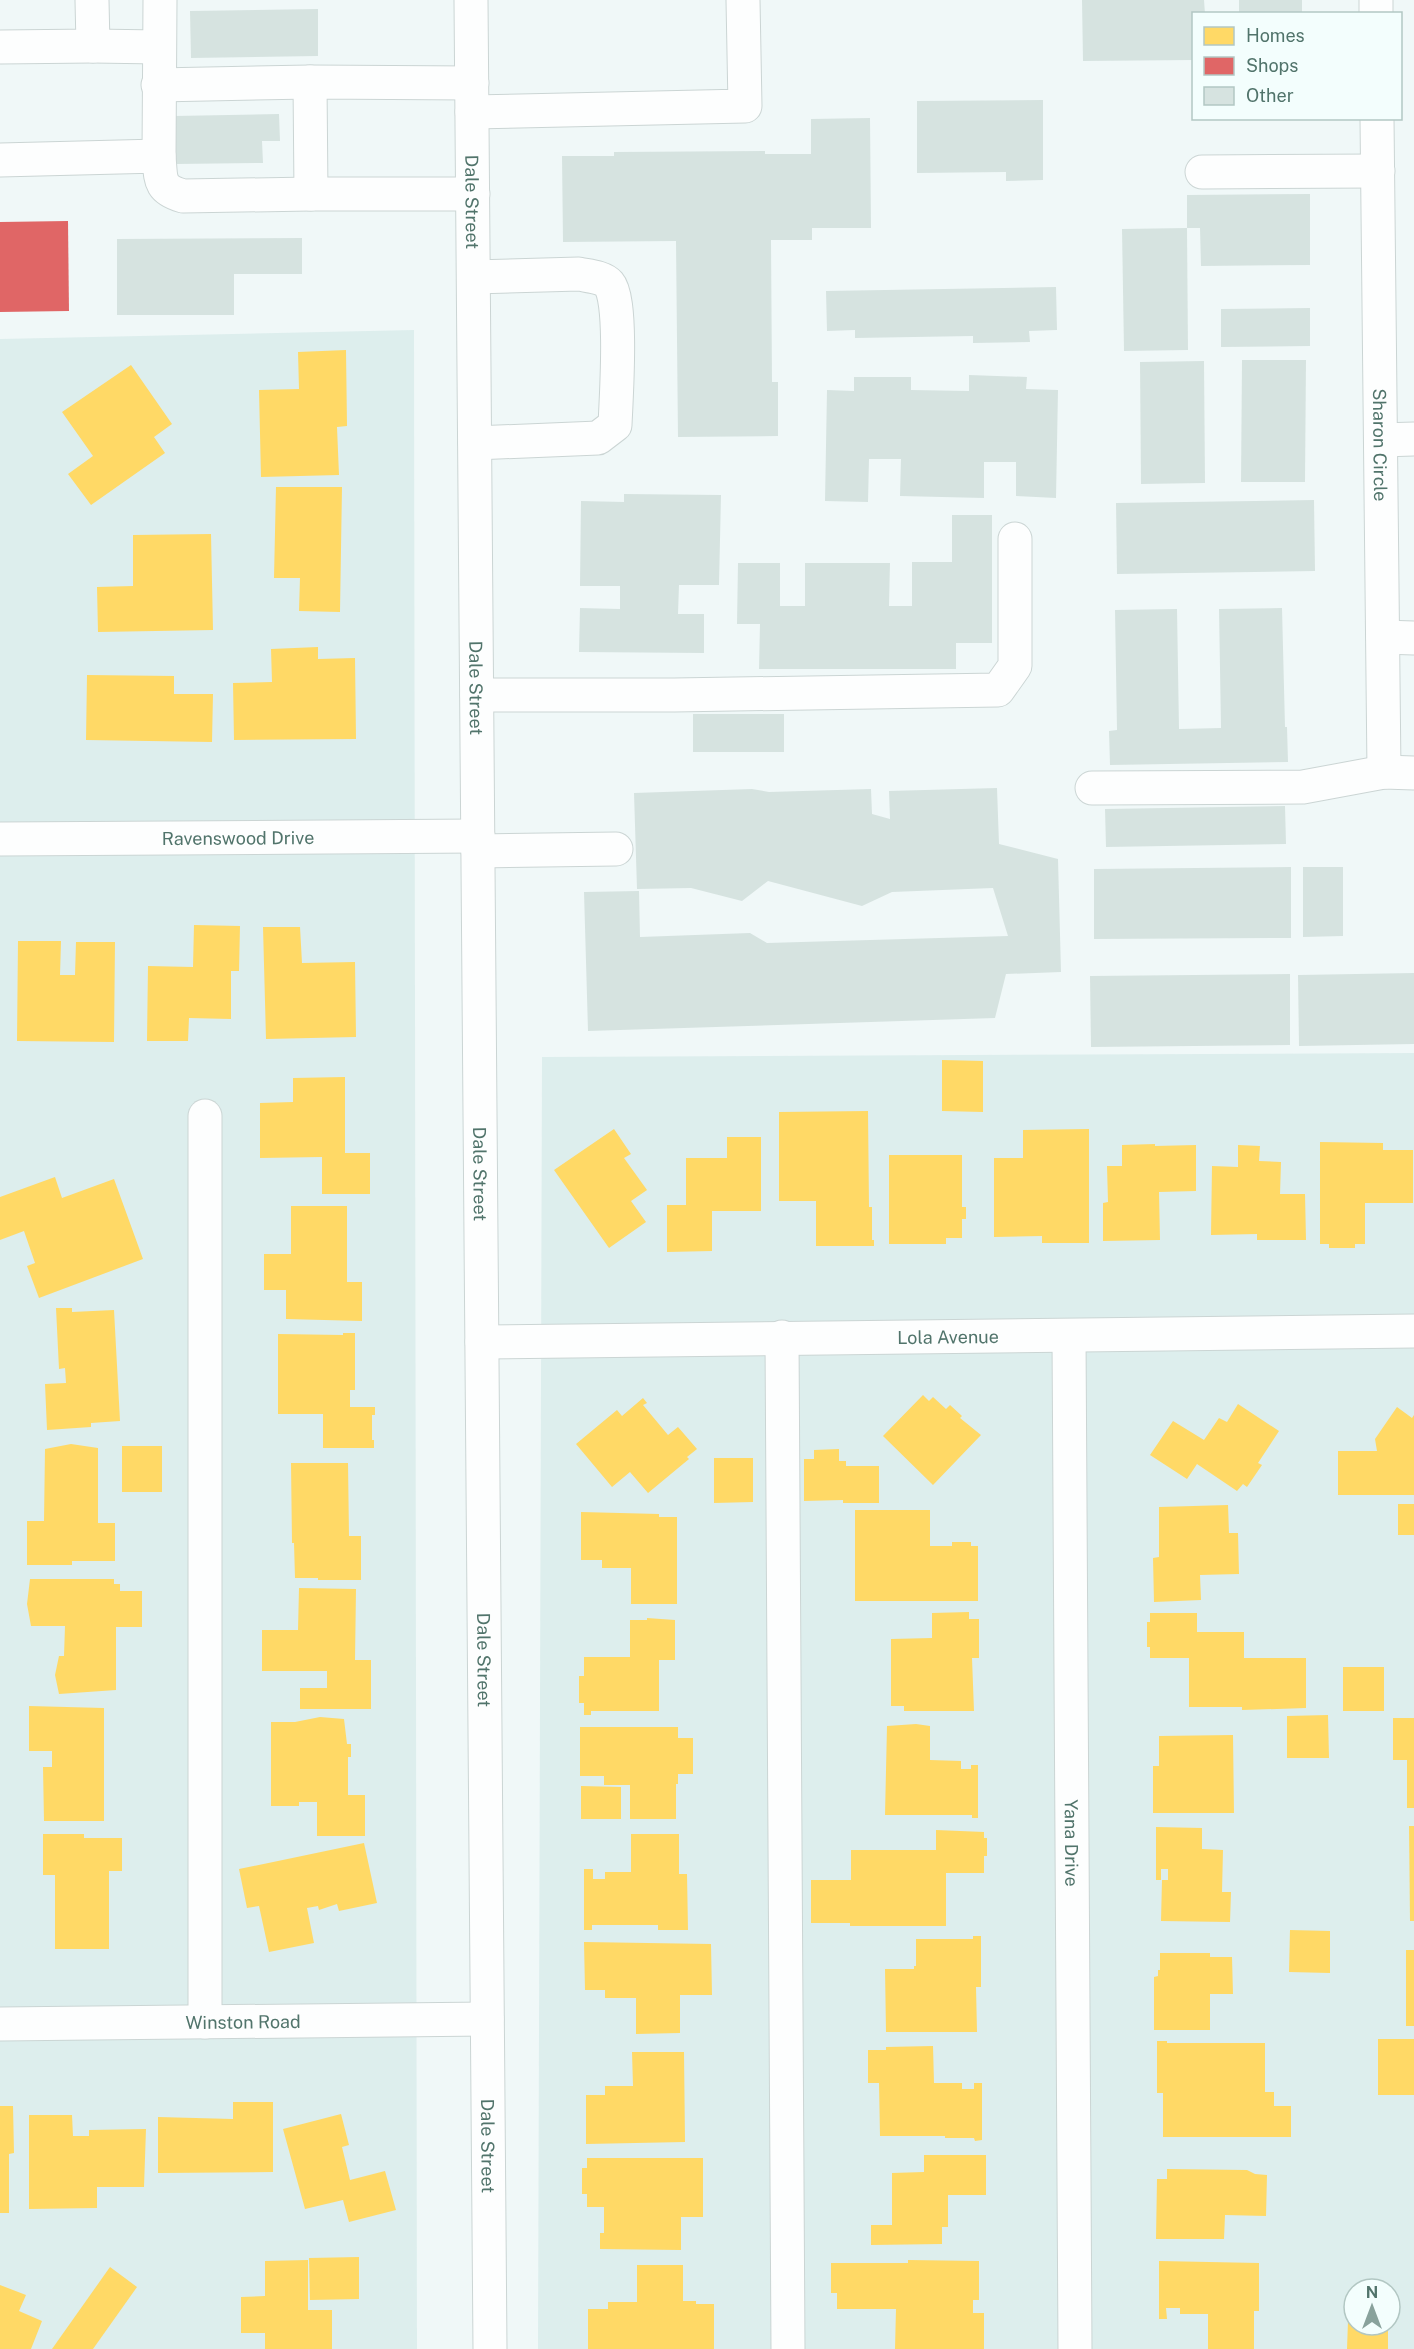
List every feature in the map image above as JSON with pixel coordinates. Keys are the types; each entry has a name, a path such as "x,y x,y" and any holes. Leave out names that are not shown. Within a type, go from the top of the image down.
{"street":[{"path":"92,0 93,46"},
{"path":"160,0 159,156 161,183 169,192 183,196 473,194"},
{"name":"Dale Street","path":"471,0 490,2349"},
{"path":"158,85 310,82 472,97 745,106 743,0"},
{"path":"0,47 159,47"},
{"path":"310,82 311,194"},
{"name":"Sharon Circle","path":"1377,120 1381,440 1399,637 1399,772"},
{"path":"0,160 159,156"},
{"path":"1202,172 1378,171"},
{"path":"474,277 579,274 594,277 608,282 614,291 617,311 615,425 598,438 475,443"},
{"path":"1381,440 1414,439"},
{"path":"477,695 998,690 1015,666 1015,539"},
{"path":"1092,788 1303,787 1399,772"},
{"name":"Ravenswood Drive","path":"0,839 478,844 616,849"},
{"path":"205,1116 205,2022"},
{"name":"Lola Avenue","path":"482,1342 1414,1330"},
{"name":"Yana Drive","path":"1070,1336 1075,2349"},
{"path":"782,1337 788,2349"},
{"name":"Winston Road","path":"0,2024 488,2019"}],"shaded area":[{"path":"414,330 417,2349 0,2349 0,339"},
{"path":"1414,1053 1414,2349 538,2349 542,1057"}],"building: Homes":[{"path":"346,350 347,426 337,427 339,475 261,477 259,390 299,389 298,352"},
{"path":"131,365 172,424 154,437 165,453 91,505 68,474 93,456 62,412"},
{"path":"276,487 342,487 340,612 299,611 300,578 274,578"},
{"path":"211,534 213,630 98,632 97,587 133,586 133,535"},
{"path":"318,647 318,659 355,658 356,739 234,740 233,683 272,682 271,649"},
{"path":"87,675 174,676 174,694 213,694 212,742 86,740"},
{"path":"194,925 240,926 239,971 231,971 231,1019 189,1018 188,1041 147,1041 148,966 193,967"},
{"path":"263,927 300,927 302,963 355,962 356,1037 266,1039"},
{"path":"18,941 61,941 60,975 75,975 76,942 115,942 114,1042 17,1041"},
{"path":"942,1060 983,1061 983,1112 942,1111"},
{"path":"345,1077 345,1153 370,1153 370,1194 322,1194 322,1157 260,1158 260,1103 293,1102 293,1078"},
{"path":"868,1111 869,1207 872,1207 874,1246 816,1246 816,1201 779,1201 779,1112"},
{"path":"614,1129 631,1154 624,1158 647,1190 631,1201 646,1222 609,1248 554,1170"},
{"path":"1089,1129 1089,1243 1042,1243 1042,1236 994,1237 994,1158 1023,1158 1023,1130"},
{"path":"727,1137 761,1137 761,1211 712,1211 712,1251 667,1252 667,1205 686,1205 686,1158 727,1158"},
{"path":"1320,1142 1383,1143 1383,1150 1413,1150 1413,1203 1365,1203 1365,1244 1355,1244 1355,1248 1329,1248 1329,1244 1320,1244"},
{"path":"1155,1144 1155,1146 1196,1145 1196,1191 1159,1192 1160,1240 1103,1241 1103,1203 1108,1202 1107,1166 1122,1166 1122,1145"},
{"path":"1238,1145 1260,1146 1259,1161 1281,1162 1280,1194 1305,1194 1306,1240 1257,1240 1257,1234 1211,1235 1212,1166 1238,1167"},
{"path":"889,1155 962,1155 962,1207 966,1207 966,1219 962,1219 962,1238 946,1238 946,1244 889,1244"},
{"path":"55,1177 62,1198 114,1179 143,1259 39,1298 27,1266 35,1263 24,1231 0,1240 0,1197"},
{"path":"291,1206 347,1206 347,1282 362,1282 362,1321 286,1319 286,1290 264,1290 264,1254 291,1254"},
{"path":"56,1308 72,1308 72,1312 114,1310 120,1421 91,1423 91,1427 47,1430 45,1384 66,1383 65,1368 59,1369"},
{"path":"343,1333 355,1333 355,1390 350,1390 350,1407 375,1407 375,1415 372,1415 374,1448 323,1448 323,1414 278,1414 278,1334 343,1335"},
{"path":"923,1395 929,1401 933,1397 946,1409 950,1405 962,1416 960,1418 981,1435 933,1485 883,1436"},
{"path":"643,1398 647,1403 643,1405 668,1435 678,1427 697,1449 687,1457 689,1459 648,1493 630,1472 612,1487 576,1444 617,1410 622,1416"},
{"path":"1238,1404 1279,1431 1258,1463 1262,1465 1247,1487 1243,1484 1237,1491 1197,1464 1187,1479 1150,1455 1173,1421 1204,1440 1219,1418 1227,1422"},
{"path":"1397,1407 1412,1418 1414,1415 1414,1495 1338,1495 1338,1451 1377,1451 1375,1439"},
{"path":"71,1444 98,1448 98,1523 115,1523 115,1561 72,1561 72,1565 27,1565 27,1521 44,1521 45,1449"},
{"path":"122,1446 162,1446 162,1492 122,1492"},
{"path":"839,1449 839,1461 846,1461 846,1466 879,1466 879,1503 843,1503 843,1500 804,1501 804,1459 814,1459 814,1450"},
{"path":"714,1458 753,1458 753,1502 714,1503"},
{"path":"291,1463 348,1463 349,1536 361,1536 361,1580 295,1578"},
{"path":"1398,1504 1414,1504 1414,1535 1398,1535"},
{"path":"1228,1505 1229,1533 1238,1533 1239,1574 1200,1575 1201,1600 1154,1602 1153,1558 1159,1557 1159,1507"},
{"path":"855,1510 930,1510 930,1546 952,1546 952,1542 971,1542 971,1546 978,1546 978,1601 855,1601"},
{"path":"581,1512 659,1514 659,1517 677,1517 677,1604 631,1604 631,1568 602,1568 602,1560 581,1560"},
{"path":"30,1579 114,1579 114,1584 120,1584 120,1591 142,1591 142,1627 116,1627 116,1690 59,1694 55,1675 59,1656 64,1656 65,1626 31,1626 27,1604"},
{"path":"299,1588 356,1589 355,1660 371,1660 371,1709 300,1709 300,1688 327,1688 327,1671 262,1671 262,1630 298,1630"},
{"path":"969,1612 969,1619 979,1619 979,1658 972,1658 974,1711 904,1711 904,1706 891,1706 891,1639 932,1638 932,1613"},
{"path":"1150,1613 1197,1613 1197,1632 1244,1632 1244,1658 1306,1658 1306,1708 1242,1710 1242,1707 1189,1707 1189,1658 1150,1658 1150,1647 1147,1647 1147,1622 1150,1622"},
{"path":"647,1618 675,1620 675,1660 659,1660 659,1711 591,1711 591,1715 584,1715 584,1703 579,1703 579,1676 584,1676 584,1657 630,1657 630,1620 647,1620"},
{"path":"1343,1667 1384,1667 1384,1711 1343,1711"},
{"path":"29,1706 104,1708 104,1821 44,1821 43,1767 52,1767 52,1751 29,1751"},
{"path":"1328,1715 1329,1758 1287,1758 1287,1716"},
{"path":"320,1717 344,1719 347,1744 351,1744 351,1757 348,1757 348,1795 365,1795 365,1836 317,1836 317,1802 299,1802 299,1806 271,1806 271,1722 295,1722"},
{"path":"1393,1718 1414,1718 1414,1808 1407,1808 1407,1760 1393,1760"},
{"path":"916,1724 930,1726 930,1760 961,1761 961,1769 971,1769 971,1765 978,1765 978,1818 972,1818 972,1815 885,1815 887,1726"},
{"path":"580,1727 678,1727 678,1738 693,1738 693,1774 678,1774 676,1819 630,1819 630,1785 604,1785 604,1776 580,1776"},
{"path":"1233,1735 1234,1813 1153,1813 1153,1766 1159,1766 1159,1736"},
{"path":"581,1786 621,1787 621,1819 581,1819"},
{"path":"1409,1826 1414,1826 1414,1921 1410,1921"},
{"path":"1156,1827 1202,1828 1202,1849 1223,1850 1222,1892 1231,1892 1230,1922 1161,1921 1162,1880 1168,1880 1168,1869 1161,1869 1161,1880 1156,1880"},
{"path":"936,1830 984,1832 984,1838 987,1838 984,1873 946,1873 946,1926 850,1926 850,1923 811,1923 811,1880 851,1880 851,1850 936,1850"},
{"path":"43,1834 84,1834 84,1838 122,1838 122,1871 109,1871 109,1949 55,1949 55,1875 43,1875"},
{"path":"631,1834 679,1834 679,1874 687,1874 688,1930 658,1930 658,1925 592,1925 592,1930 584,1930 584,1869 593,1869 593,1879 605,1879 605,1872 631,1872"},
{"path":"364,1843 377,1903 339,1911 337,1904 319,1910 318,1906 307,1908 314,1943 269,1952 259,1906 247,1908 239,1869"},
{"path":"1290,1930 1330,1931 1330,1973 1289,1972"},
{"path":"973,1936 981,1936 981,1987 976,1987 977,2032 886,2032 885,1969 914,1969 916,1939 973,1939"},
{"path":"584,1942 711,1944 712,1995 680,1995 680,2033 636,2034 636,1998 605,1998 605,1990 585,1990"},
{"path":"1406,1950 1414,1950 1414,2026 1406,2026"},
{"path":"1160,1953 1210,1953 1210,1957 1232,1957 1233,1994 1210,1994 1210,2030 1154,2030 1154,1977 1158,1976 1158,1970 1160,1970"},
{"path":"1378,2039 1414,2039 1414,2095 1378,2095"},
{"path":"1157,2041 1167,2041 1167,2043 1265,2043 1265,2092 1274,2092 1274,2106 1291,2106 1291,2137 1163,2137 1163,2093 1157,2093"},
{"path":"933,2046 934,2083 962,2083 962,2089 974,2089 974,2083 982,2083 982,2140 945,2138 945,2136 880,2136 879,2083 868,2083 868,2050 886,2050 886,2047"},
{"path":"632,2052 684,2052 685,2142 586,2144 586,2095 605,2095 605,2086 633,2086"},
{"path":"233,2102 273,2102 273,2172 158,2173 158,2117 233,2119"},
{"path":"0,2106 13,2106 14,2153 9,2154 9,2213 0,2213"},
{"path":"341,2114 349,2145 342,2147 350,2180 385,2171 396,2210 349,2222 343,2200 305,2209 283,2129"},
{"path":"29,2115 72,2115 73,2136 89,2136 89,2130 146,2129 144,2187 97,2187 97,2208 29,2209"},
{"path":"924,2155 986,2155 986,2195 948,2195 948,2227 942,2227 942,2244 871,2245 871,2225 892,2225 892,2173 924,2172"},
{"path":"587,2158 703,2158 703,2217 681,2217 681,2250 600,2249 600,2233 604,2233 604,2207 587,2207 587,2194 582,2194 582,2168 587,2168"},
{"path":"1167,2169 1247,2170 1255,2174 1267,2175 1266,2216 1225,2215 1224,2239 1156,2239 1157,2179 1167,2179"},
{"path":"359,2257 359,2299 310,2300 309,2258"},
{"path":"308,2260 308,2310 332,2310 332,2349 265,2349 265,2333 241,2333 241,2297 265,2296 265,2261"},
{"path":"908,2260 979,2261 979,2300 973,2300 973,2313 984,2313 984,2349 895,2349 896,2309 837,2309 837,2293 831,2293 831,2263 908,2263"},
{"path":"1159,2261 1259,2263 1259,2311 1254,2311 1254,2349 1208,2349 1208,2314 1180,2314 1180,2308 1166,2308 1167,2319 1159,2319"},
{"path":"637,2265 683,2265 683,2301 714,2304 714,2349 588,2349 588,2309 608,2309 608,2302 637,2302"},
{"path":"110,2267 137,2287 93,2349 52,2349"},
{"path":"0,2285 26,2295 19,2311 42,2321 31,2349 0,2349"},
{"path":"1347,2337 1388,2337 1388,2349 1347,2349"}],"building: Shops":[{"path":"68,221 69,311 0,312 0,222"}],"building: Other":[{"path":"1082,0 1204,0 1205,12 1192,12 1192,60 1083,61"},
{"path":"1239,0 1302,0 1302,12 1239,12"},
{"path":"318,9 318,56 191,58 190,11"},
{"path":"1043,100 1043,180 1006,181 1006,172 917,173 917,101"},
{"path":"279,114 280,141 262,141 263,163 176,164 174,116"},
{"path":"870,118 871,228 812,228 812,240 771,240 772,382 778,382 778,436 678,437 676,241 563,242 562,156 614,156 614,152 765,151 765,154 811,154 811,119"},
{"path":"1310,194 1310,265 1201,266 1200,228 1187,228 1187,195"},
{"path":"1187,228 1188,350 1124,351 1122,229"},
{"path":"302,238 302,274 234,274 234,315 117,315 117,239"},
{"path":"1056,287 1057,330 1029,331 1030,342 973,343 973,336 855,338 855,330 827,331 826,291"},
{"path":"1310,308 1310,346 1221,347 1221,309"},
{"path":"1242,360 1306,360 1305,482 1241,482"},
{"path":"1204,361 1205,483 1141,484 1140,362"},
{"path":"969,375 1027,377 1026,389 1058,390 1056,498 1016,496 1016,462 984,462 984,498 900,496 901,459 869,459 868,502 825,501 827,390 854,391 854,377 911,377 911,390 969,391"},
{"path":"624,494 721,495 719,585 679,585 678,614 704,614 704,653 579,652 580,608 620,609 620,586 580,586 581,501 624,502"},
{"path":"1314,500 1315,571 1117,574 1116,503"},
{"path":"952,515 992,515 992,643 956,643 956,669 759,669 760,624 737,624 738,563 780,563 780,606 805,606 805,563 890,563 889,606 912,606 912,562 952,562"},
{"path":"1282,608 1288,762 1110,765 1109,731 1117,730 1115,610 1177,609 1179,729 1221,728 1219,609"},
{"path":"693,714 784,714 784,752 693,752"},
{"path":"997,788 999,844 1058,859 1061,972 1006,974 995,1018 588,1031 584,892 639,891 640,937 750,933 767,943 1008,936 993,888 892,892 862,906 768,881 742,901 691,888 637,889 634,793 752,789 769,792 871,789 872,814 890,819 889,791"},
{"path":"1285,806 1286,844 1106,847 1105,809"},
{"path":"1291,867 1291,938 1094,939 1094,869"},
{"path":"1303,867 1343,867 1343,936 1303,937"},
{"path":"1414,973 1414,1044 1299,1046 1298,975"},
{"path":"1290,974 1290,1045 1091,1047 1090,976"}]}
